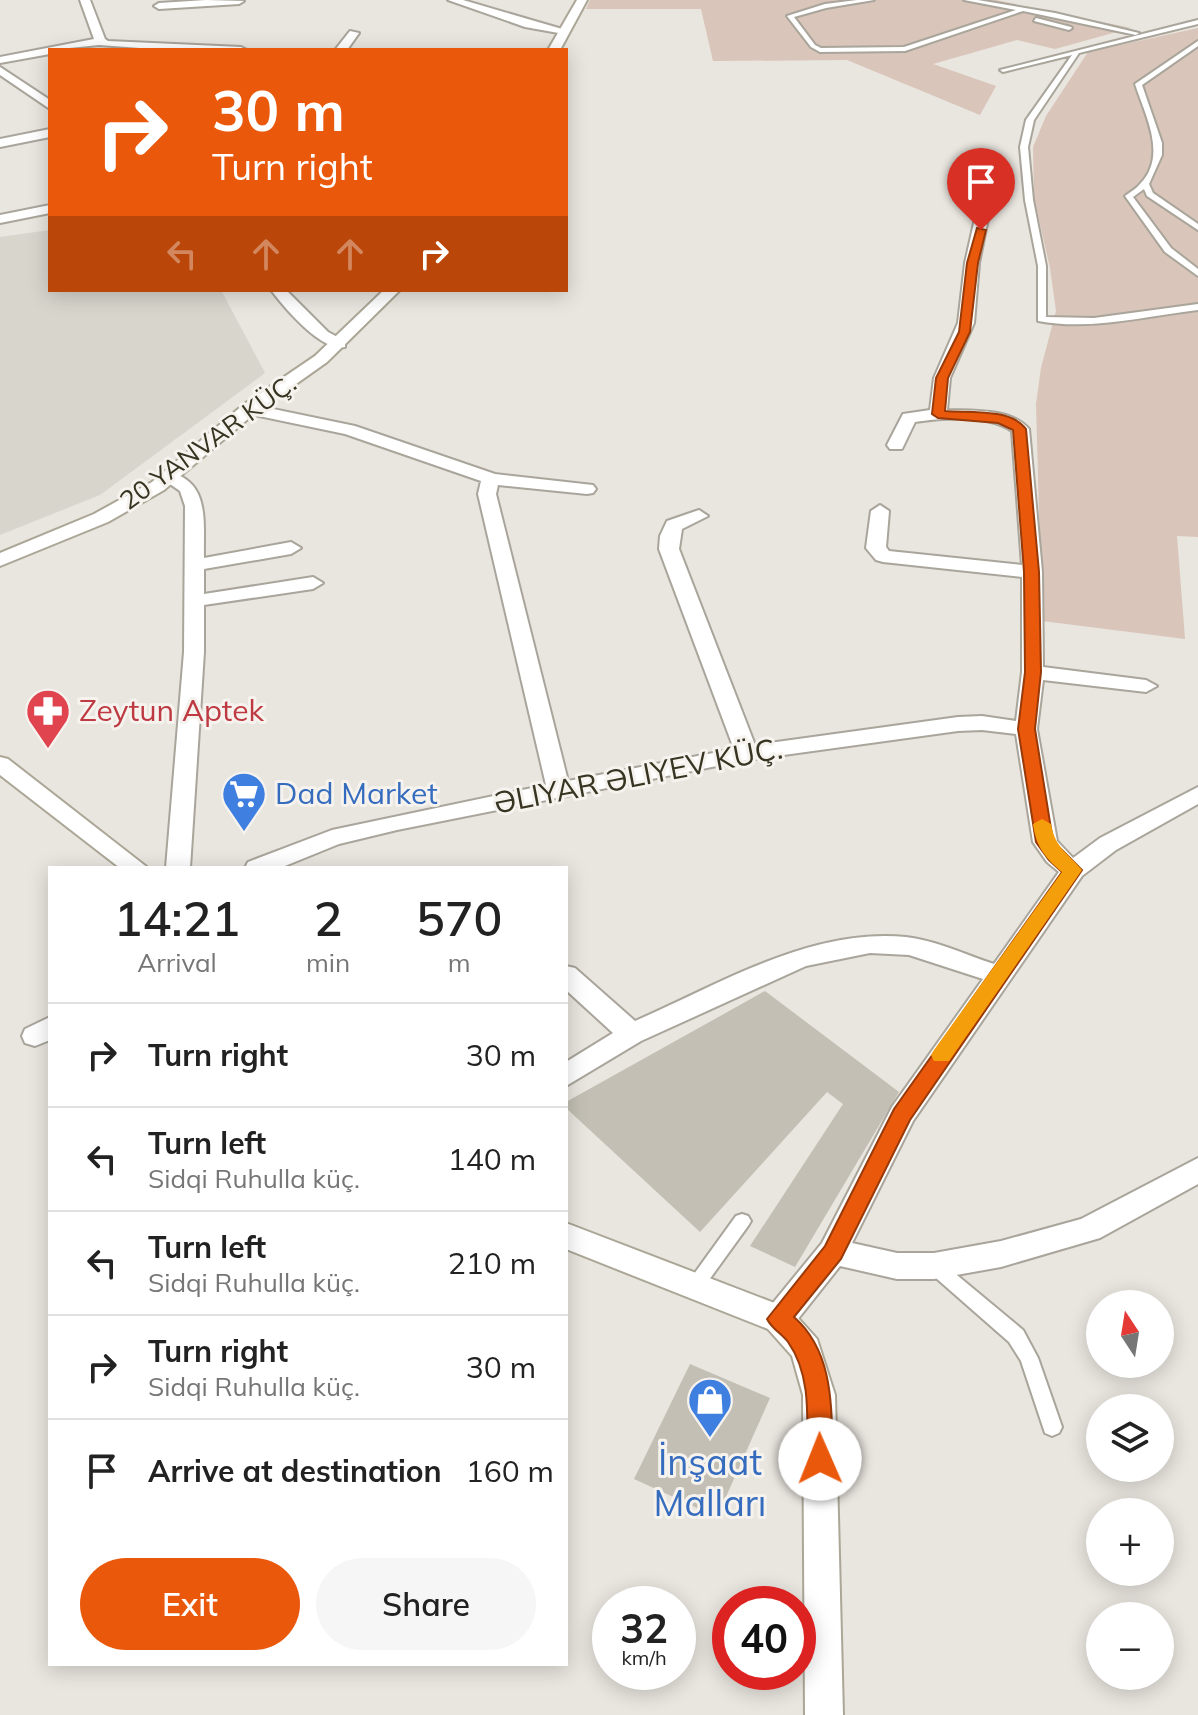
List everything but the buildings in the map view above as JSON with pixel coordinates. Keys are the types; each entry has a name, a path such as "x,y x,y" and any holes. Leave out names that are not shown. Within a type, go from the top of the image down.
{"street":[{"path":"85,0 106,45"},
{"path":"453,0 529,25 564,31"},
{"path":"555,48 582,0"},
{"path":"156,47 160,14 239,1"},
{"path":"343,48 354,33"},
{"path":"85,48 106,45 184,48"},
{"path":"0,60 48,53"},
{"path":"0,70 48,104"},
{"path":"0,143 48,133"},
{"path":"938,414 942,378 966,323 972,263 985,199"},
{"path":"0,219 48,209"},
{"path":"280,292 322,335 339,344"},
{"name":"20 YANVAR KÜÇ.","path":"0,560 101,518 143,496 249,409 339,344 391,292"},
{"path":"249,409 349,430 491,478 587,489"},
{"path":"896,445 909,418 938,414 998,419 1015,423 1020,429 1032,572 1033,672 1026,729 1045,842 1055,856 1073,870"},
{"path":"169,477 184,483 190,490 194,506 193,667 178,866"},
{"path":"491,478 487,494 559,791"},
{"path":"880,511 876,548 883,556 1032,572"},
{"path":"699,516 674,525 669,536 669,549 747,753"},
{"path":"194,565 291,548"},
{"path":"194,601 313,583"},
{"path":"1033,672 1146,686"},
{"name":"ƏLIYAR ƏLIYEV KÜÇ.","path":"262,866 332,838 747,753 958,724 982,723 1026,729"},
{"path":"0,764 133,866"},
{"path":"779,1319 833,1252 902,1115 1073,870 1108,844 1198,794"},
{"path":"568,1074 632,1034 799,959 870,944 910,946 999,975"},
{"path":"568,977 632,1034"},
{"path":"833,1252 897,1266 934,1266 1001,1254 1089,1229 1198,1170"},
{"path":"568,1237 779,1319 796,1334 806,1349 819,1395 824,1715"}],"lane":[{"path":"871,0 825,6 790,16 813,46 830,52 905,49 1016,12 1055,15 1141,34"},
{"path":"967,0 1069,28"},
{"path":"1003,70 1141,34 1196,24"},
{"path":"1198,43 1138,84 1158,143 1158,155 1145,184 1129,196 1168,250 1198,273"},
{"path":"1077,52 1030,120 1024,147 1029,200 1042,266 1041,319 1050,322 1198,307"},
{"path":"1145,184 1150,194 1198,228"},
{"path":"695,1286 742,1221"},
{"path":"934,1266 1016,1336 1029,1358 1052,1427"}],"shaded area":[{"path":"590,0 996,0 1131,28 1055,49 1017,40 933,64 996,86 980,115 847,60 713,61 701,9 586,9"},
{"path":"1198,28 1198,537 1177,536 1185,639 1042,621 1036,404 1041,368 1056,311 1034,198 1033,147 1046,116 1088,52"},
{"path":"48,230 48,292 222,292 265,373 100,495 0,535 0,237"}],"slow traffic":[{"path":"942,1055 1073,870 1055,856 1045,842 1042,824"}],"place":[{"name":"Zeytun Aptek","path":"48,750"},
{"name":"Dad Market","path":"244,833"},
{"name":"İnşaat Malları","path":"710,1439"}],"route":[{"path":"820,1459 819,1395 814,1370 796,1334 779,1319 833,1252 902,1115 933,1067 1073,870 1055,856 1045,842 1026,729 1033,672 1032,572 1020,429 1015,423 998,419 938,414 942,378 964,332 972,263 981,230"}]}
